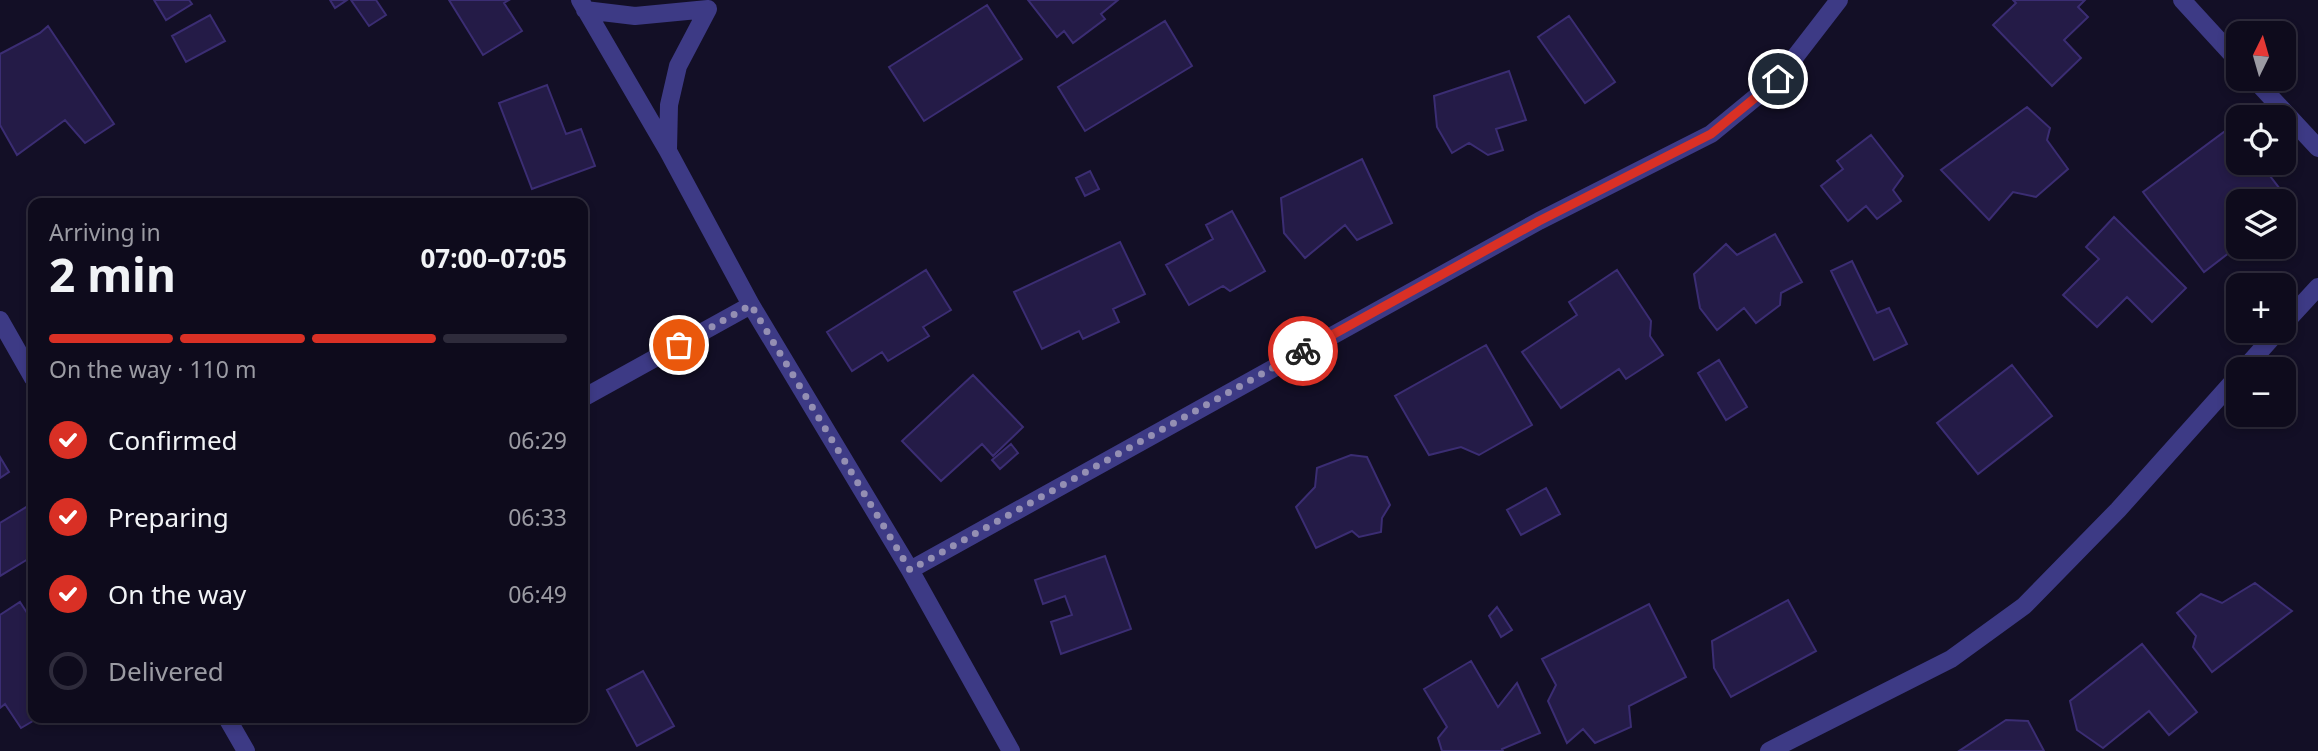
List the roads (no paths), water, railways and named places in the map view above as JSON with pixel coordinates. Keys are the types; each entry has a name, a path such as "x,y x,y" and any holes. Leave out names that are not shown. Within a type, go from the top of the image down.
{"street":[{"path":"910,570 1527,227 1711,134 1778,79 1839,0"},
{"path":"2182,0 2226,48"},
{"path":"582,5 635,16 715,4"},
{"path":"668,151 669,105 678,66 715,4"},
{"path":"582,5 668,151 751,305 910,570 1011,751"},
{"path":"2265,91 2318,148"},
{"path":"2296,311 2318,287"},
{"path":"588,395 751,305"},
{"path":"0,320 28,369"},
{"path":"2255,357 2267,343"},
{"path":"1769,751 1951,659 2024,606 2118,510 2226,389"},
{"path":"230,723 246,751"}]}
